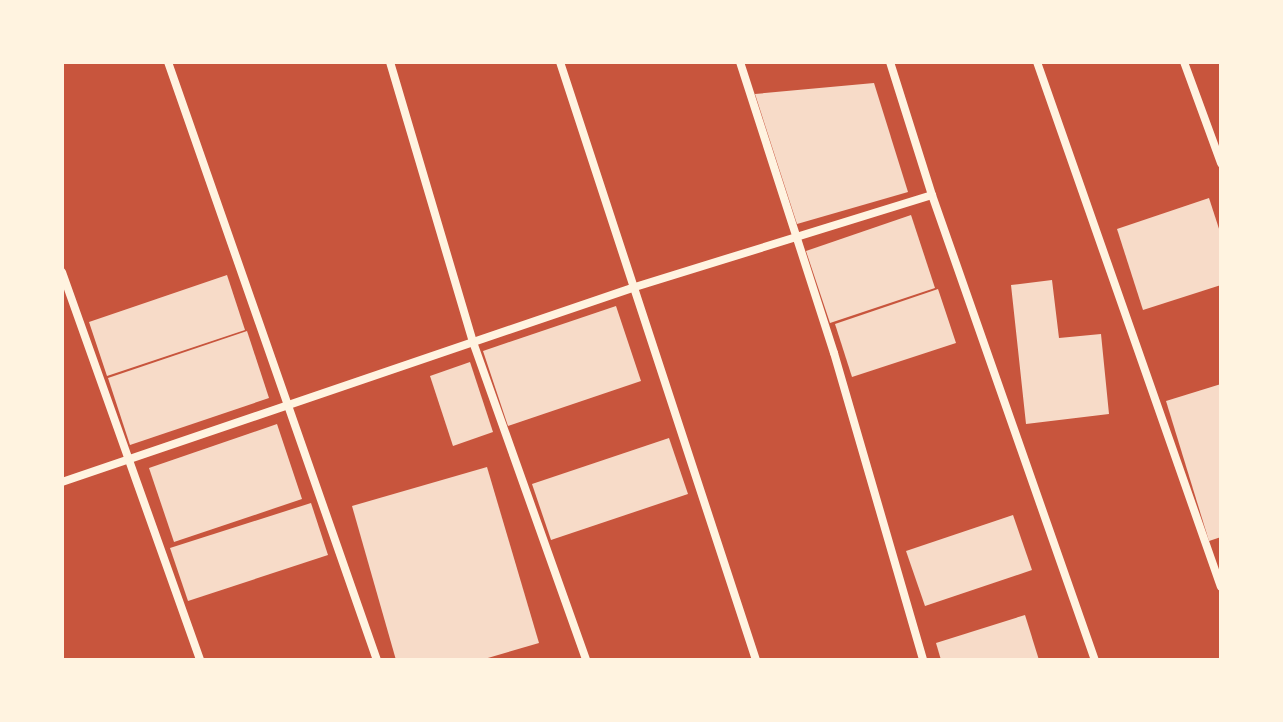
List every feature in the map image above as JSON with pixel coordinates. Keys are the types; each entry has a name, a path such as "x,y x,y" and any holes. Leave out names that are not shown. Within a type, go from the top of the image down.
{"street":[{"path":"168,62 377,660"},
{"path":"390,62 473,342 586,660"},
{"path":"560,62 756,660"},
{"path":"740,62 839,368 923,660"},
{"path":"890,62 932,195 1095,660"},
{"path":"1037,62 1221,587"},
{"path":"1184,62 1221,163"},
{"path":"62,482 635,287 932,195"},
{"path":"62,272 200,660"}],"building":[{"path":"874,83 908,192 797,224 755,94"},
{"path":"1209,198 1221,235 1221,285 1143,310 1117,229"},
{"path":"911,215 935,288 830,323 806,251"},
{"path":"227,275 245,330 107,376 89,322"},
{"path":"1052,280 1059,338 1101,334 1109,414 1026,424 1011,285"},
{"path":"938,289 956,343 852,377 835,324"},
{"path":"616,306 641,381 508,426 483,351"},
{"path":"247,331 269,398 130,445 108,378"},
{"path":"470,362 493,432 453,446 430,376"},
{"path":"1221,384 1221,537 1209,541 1166,401"},
{"path":"277,424 302,499 174,542 149,468"},
{"path":"669,438 688,494 551,540 532,484"},
{"path":"487,467 539,643 481,660 396,660 352,506"},
{"path":"311,503 328,555 188,601 170,548"},
{"path":"1013,515 1032,570 925,606 906,551"},
{"path":"1025,615 1039,660 941,660 936,643"}]}
